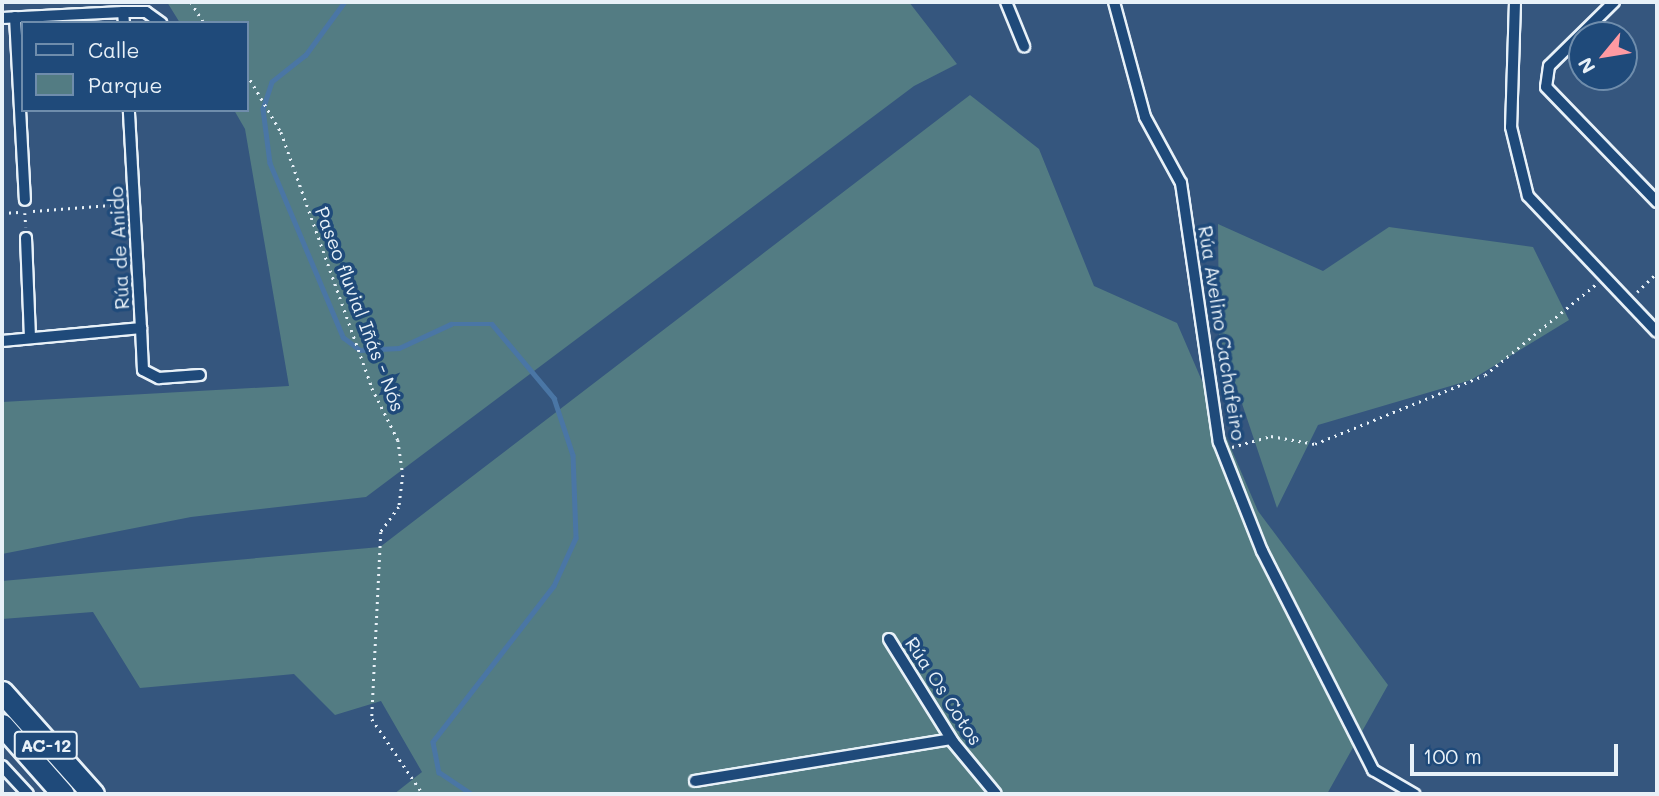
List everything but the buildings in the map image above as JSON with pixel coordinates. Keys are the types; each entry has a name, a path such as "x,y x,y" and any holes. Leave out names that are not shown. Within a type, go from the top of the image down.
{"highway":[{"name":"AC-12","path":"2,692 93,794"},
{"name":"AC-12","path":"2,725 63,794"}],"street":[{"path":"1006,2 1024,46"},
{"name":"Rúa Avelino Cachafeiro","path":"1114,2 1145,117 1181,183 1222,450 1262,551 1373,770 1414,794"},
{"path":"1515,2 1511,127 1528,196 1657,332"},
{"path":"1614,2 1549,66 1546,87 1657,202"},
{"path":"2,18 123,17 146,12 159,21"},
{"path":"15,17 25,206"},
{"name":"Rúa de Anido","path":"2,341 141,328 129,112"},
{"path":"26,238 30,338"},
{"path":"141,328 143,370 159,378 200,375"},
{"name":"Rúa Os Cotos","path":"889,639 951,739 996,794"},
{"path":"695,781 846,751 951,739"},
{"path":"2,766 26,794"}],"path":[{"path":"191,2 203,21"},
{"name":"Paseo fluvial Iñás - Nós","path":"248,76 270,114 363,362 398,440 403,475 400,507 381,532 372,719 423,794"},
{"path":"2,213 25,206 134,203"},
{"path":"25,206 26,238"},
{"path":"1627,301 1657,273"},
{"path":"1222,450 1270,436 1315,444 1485,376 1604,277"}],"green space":[{"path":"167,2 909,2 957,64 914,86 366,497 191,517 2,554 2,402 289,386 245,129 235,112 248,112 248,21 179,21"},
{"path":"970,95 1039,149 1094,286 1177,323 1258,511 1388,685 1327,794 394,794 422,772 381,701 335,715 294,674 140,688 93,612 2,619 2,581 380,547"},
{"path":"1218,224 1323,271 1389,227 1533,247 1569,320 1471,380 1318,425 1277,508 1219,335"}],"waterway":[{"path":"345,2 306,55 272,82 263,109 270,163 343,337 360,350 399,348 451,324 492,324 554,398 573,455 576,538 554,586 433,742 439,772 472,794"}]}
